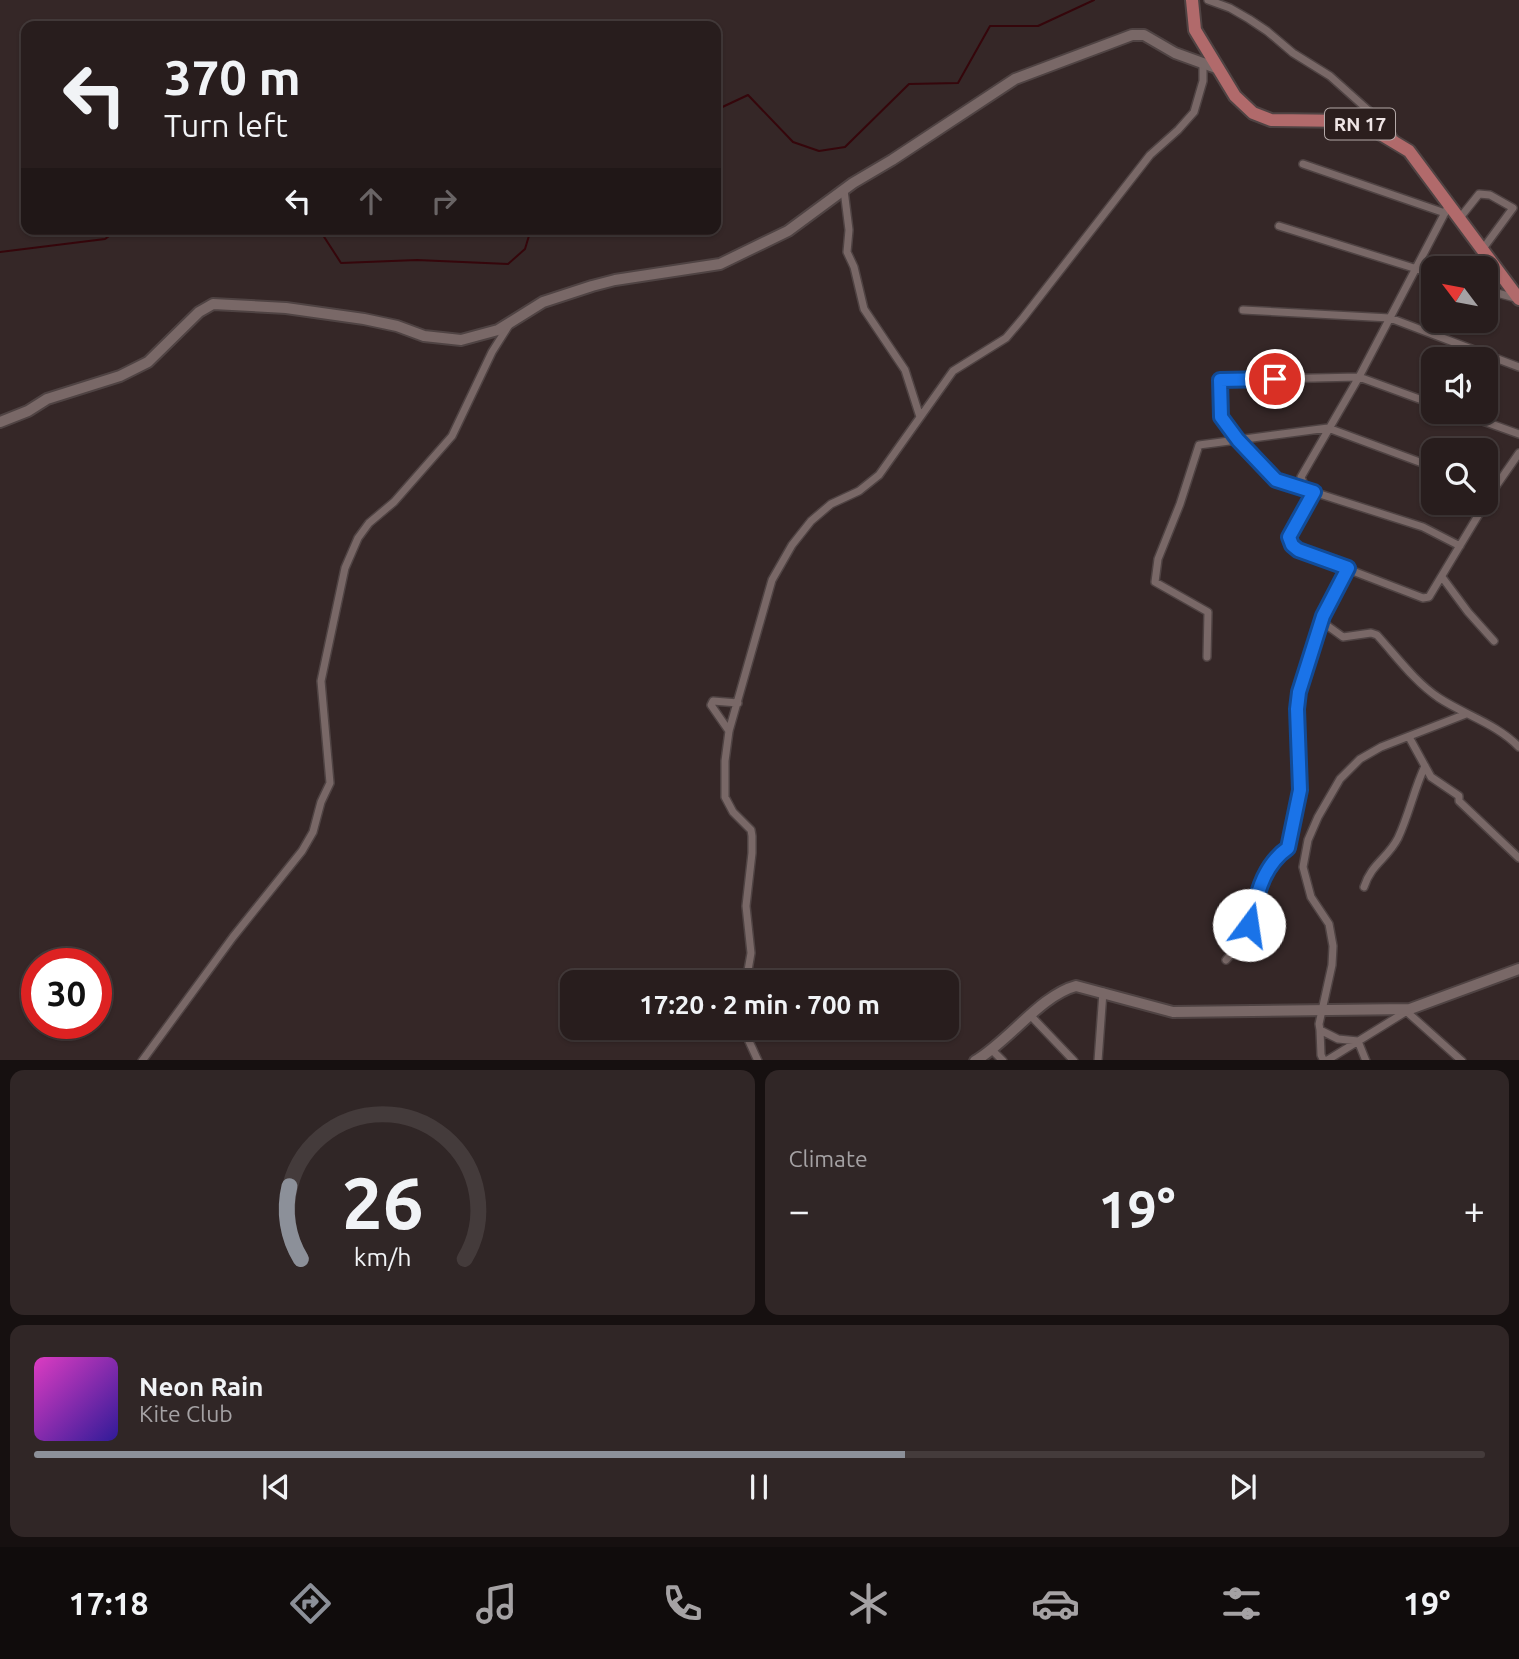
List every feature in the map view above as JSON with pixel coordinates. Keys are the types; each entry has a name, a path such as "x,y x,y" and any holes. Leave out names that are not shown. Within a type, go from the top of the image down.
{"main road":[{"name":"RN 17","path":"1192,0 1195,30 1236,96 1253,113 1271,120 1352,121 1409,151 1447,209 1459,219 1519,299"}],"street":[{"path":"1208,0 1249,19 1293,53 1330,76 1387,127 1397,143"},
{"path":"0,422 28,411 47,399 120,376 148,362 199,312 213,304 286,308 364,319 450,341 473,338 509,325 543,302 615,280 720,264 788,231 844,190 1015,79 1132,36 1144,35 1175,53 1219,69"},
{"path":"748,970 751,942 746,906 752,836 751,830 730,808 725,797 725,761 729,731 772,580 792,545 821,511 860,491 878,475 953,372 1006,338 1150,155 1194,112 1203,81 1203,62"},
{"path":"1303,164 1447,209 1359,377 1301,477 1304,485 1314,492"},
{"path":"844,190 849,230 848,253 864,309 905,370 920,417"},
{"path":"1459,219 1479,194 1490,195 1513,208 1482,250"},
{"path":"1279,226 1421,271"},
{"path":"1498,293 1519,299"},
{"path":"1243,310 1390,318 1519,367"},
{"path":"142,1060 233,937 302,851 313,832 321,802 330,783 321,681 345,568 358,538 369,523 394,502 452,436 492,352 509,325"},
{"path":"1421,400 1359,377 1220,380 1221,417 1238,440 1276,480 1423,527 1460,546"},
{"path":"455,401 466,403"},
{"path":"1491,424 1519,434"},
{"path":"1207,657 1208,612 1155,582 1158,559 1199,445 1328,428 1421,463"},
{"path":"1498,478 1519,453"},
{"path":"1314,492 1289,537 1292,545 1298,550 1423,598 1433,593 1476,515"},
{"path":"1226,960 1245,935 1262,878 1278,855 1288,848 1300,790 1297,709 1299,692 1323,616 1348,568"},
{"path":"1442,578 1494,641"},
{"path":"1322,621 1343,637 1371,633 1377,635 1420,683 1439,698 1508,735 1519,747"},
{"path":"729,731 711,705 713,701 738,703"},
{"path":"1466,713 1381,747 1360,759 1340,779 1308,840 1303,867 1307,886 1329,924 1333,946 1332,965 1319,1024 1321,1055 1325,1060 1408,1010 1519,969"},
{"path":"1409,737 1431,778 1459,796 1459,801 1519,858"},
{"path":"1364,887 1369,873 1398,839 1425,766"},
{"path":"975,1060 992,1050 1060,992 1082,986 1173,1012 1408,1010 1462,1060"},
{"path":"1098,1060 1103,992"},
{"path":"1031,1016 1074,1060"},
{"path":"170,1024 178,1029"},
{"path":"1320,1030 1338,1039 1359,1041"},
{"path":"748,1040 758,1060"},
{"path":"1359,1041 1366,1060"},
{"path":"992,1050 1003,1060"}],"waterway":[{"path":"721,108 748,95 793,142 819,151 845,147 909,84 958,83 990,26 1038,26 1094,0"},
{"path":"0,252 105,239 111,235"},
{"path":"323,235 341,263 417,260 508,264 525,249 529,235"}],"route":[{"path":"1249,925 1262,878 1278,855 1288,848 1300,790 1297,709 1299,692 1323,616 1348,568 1298,550 1292,545 1289,537 1314,492 1276,480 1238,440 1221,417 1220,380 1275,379"}]}
